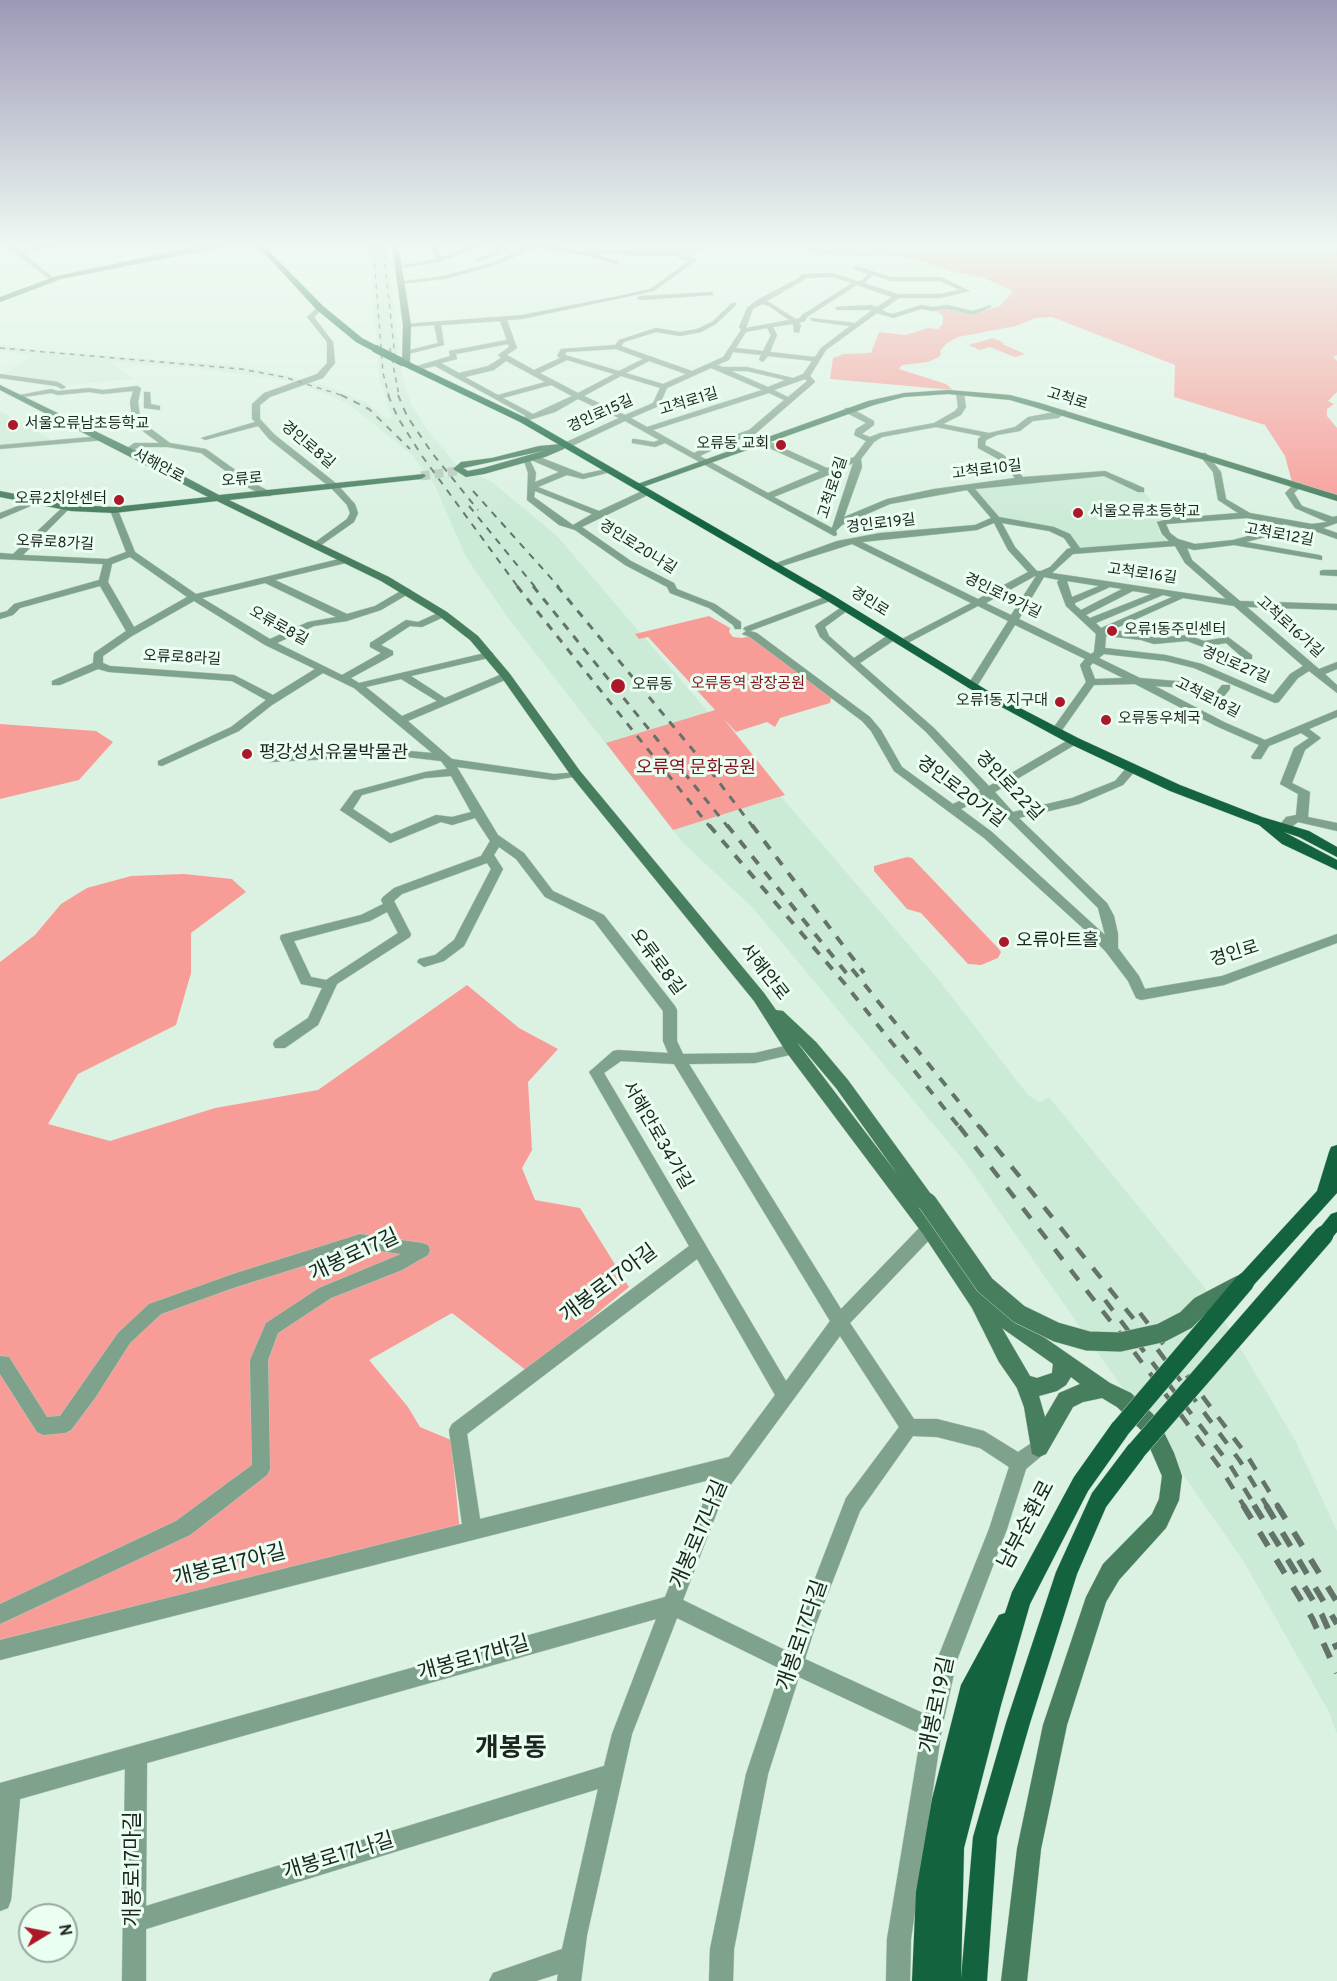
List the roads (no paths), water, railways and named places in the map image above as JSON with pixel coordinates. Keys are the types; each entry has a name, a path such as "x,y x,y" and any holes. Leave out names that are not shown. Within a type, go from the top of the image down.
{"main road":[{"name":"경인로","path":"355,336 417,369 528,419 564,446 830,598 972,686 1074,741 1131,769 1257,820 1304,834 1337,853"},
{"path":"404,362 408,352 407,336"},
{"name":"서해안로","path":"0,387 135,454 217,498 407,591 443,614 474,638 506,676 576,774 759,997 793,1049 928,1229 979,1302"},
{"name":"고척로","path":"637,486 848,410 904,395 960,393 1010,398 1062,412 1337,498"},
{"path":"564,446 530,459 469,474 463,474 458,469 461,465 564,446"},
{"path":"464,470 564,446"},
{"name":"오류로","path":"0,494 66,507 114,510 421,476"},
{"name":"경인로","path":"1257,820 1287,841 1337,866"},
{"path":"1304,834 1337,847"},
{"path":"1307,850 1337,876"},
{"path":"759,997 810,1046 842,1084 985,1286 1019,1314 1056,1332 1088,1341 1120,1342 1161,1333 1186,1320 1200,1306 1245,1282"},
{"path":"1324,1197 1337,1152"},
{"name":"남부순환로","path":"948,1981 952,1848 989,1705 1020,1600 1081,1484 1120,1429 1245,1282 1337,1181"},
{"path":"974,1979 985,1837 1018,1723 1067,1572 1100,1500 1136,1451 1331,1233 1337,1219"},
{"path":"979,1302 1103,1389 1124,1400 1150,1425 1172,1476 1169,1500 1159,1521 1111,1572 1097,1597 1055,1725 1029,1849 1014,1981"},
{"path":"979,1302 1006,1356 1024,1383 1034,1407 1039,1447"},
{"path":"1024,1383 1037,1387 1059,1379 1064,1371 1061,1360"},
{"path":"1039,1447 1066,1400 1081,1393 1103,1389"},
{"path":"925,1981 929,1892 944,1798 972,1685 1020,1600"}],"street":[{"name":"경인로8길","path":"326,336 330,342 331,363 320,376 314,379 267,394 256,404 256,419 272,437 334,486"},
{"path":"408,352 442,344 440,336"},
{"path":"458,376 491,368 506,357 502,355 513,348 509,336"},
{"path":"617,347 621,341 635,336"},
{"name":"경인로15길","path":"564,446 656,404 664,387 726,358 740,336"},
{"path":"765,357 773,336"},
{"path":"694,456 720,443 752,432 811,381 806,376 816,359 823,349 839,336"},
{"path":"823,349 820,346 824,338"},
{"path":"417,369 454,357 452,353 511,341"},
{"path":"664,387 561,356 563,350 617,347 692,374"},
{"path":"731,350 765,357 816,359"},
{"name":"고척로1길","path":"506,357 576,395 627,419 834,532"},
{"path":"536,372 567,358"},
{"path":"435,363 497,397 528,419 552,410 576,395 648,359"},
{"path":"711,365 790,400"},
{"path":"720,369 747,369 793,380"},
{"path":"0,376 58,384 63,387 18,396"},
{"name":"고척로1길","path":"646,430 768,391 773,387 806,376"},
{"path":"497,397 553,382"},
{"path":"51,391 57,393 89,390 103,392 137,388 134,402 136,417 147,430 168,445"},
{"path":"848,410 871,423 859,431 858,435 871,440 880,435 936,425 958,413 962,407 960,393"},
{"path":"147,394 147,406 157,408"},
{"path":"936,425 987,435 1017,429 1026,421 1055,416 1062,412"},
{"path":"205,438 260,423"},
{"path":"987,435 980,442 981,446 1001,457 1021,480"},
{"path":"0,447 102,438"},
{"name":"고척로1길","path":"635,441 655,445 664,440"},
{"name":"고척로6길","path":"837,544 834,532 858,467 857,459 871,440"},
{"path":"761,441 828,472"},
{"path":"135,454 130,449 137,445 168,445 203,452 252,486 268,494"},
{"path":"1203,455 1217,471 1222,500 1247,515"},
{"path":"530,459 583,477 608,470"},
{"name":"경인로20나길","path":"530,459 530,498 562,524 572,528 576,527 628,563 671,585 673,591 712,606 744,630"},
{"path":"768,496 857,459"},
{"path":"531,487 566,472"},
{"name":"고척로10길","path":"838,523 887,502 934,492 1021,480 1105,473 1141,489"},
{"name":"고척로12길","path":"1298,484 1289,493 1299,508 1336,520"},
{"path":"317,545 351,520 354,513 351,504 334,486"},
{"name":"경인로20나길","path":"531,487 599,514"},
{"path":"970,488 996,519 1011,548 1037,574"},
{"path":"576,527 647,492"},
{"path":"0,516 36,502"},
{"path":"16,556 66,507"},
{"path":"1163,507 1174,521"},
{"path":"114,510 131,553"},
{"name":"고척로12길","path":"1174,521 1247,515 1311,526 1330,524 1336,520"},
{"name":"경인로19길","path":"772,566 837,544 880,536 976,527 996,519 1051,529 1067,536 1078,551"},
{"path":"1173,542 1161,522 1174,521"},
{"name":"고척로12길","path":"1078,551 1173,542 1194,547 1233,543 1274,532 1280,522"},
{"name":"고척로12길","path":"1311,526 1337,536"},
{"name":"경인로19가길","path":"853,541 1014,619 1096,655 1136,681"},
{"name":"고척로16길","path":"1173,542 1182,547 1188,561 1239,604"},
{"name":"고척로12길","path":"1233,543 1319,558"},
{"path":"854,663 978,601 1053,568 1070,551 1078,551"},
{"name":"오류로8가길","path":"0,556 108,562 131,553"},
{"name":"오류로8길","path":"131,553 194,597 269,643 358,686 401,720 449,764 478,814 497,839 520,856 549,894 599,918 670,1010 668,1029 678,1059 840,1323"},
{"name":"오류로8라길","path":"98,665 98,655 132,632 194,597 347,560"},
{"name":"오류로8가길","path":"103,582 108,562"},
{"name":"고척로12길","path":"1323,573 1337,573"},
{"path":"972,686 1014,619 1037,574"},
{"name":"고척로16길","path":"1037,574 1239,604 1337,607"},
{"path":"1064,579 1062,582 1071,606 1100,632"},
{"path":"267,580 347,618"},
{"path":"0,616 10,613 17,606 103,582 132,632"},
{"path":"1070,601 1108,585"},
{"path":"1080,614 1131,588"},
{"path":"269,643 311,624 347,618 378,608 407,591"},
{"path":"1090,622 1161,593"},
{"path":"1100,632 1181,596"},
{"path":"744,630 830,598"},
{"name":"고척로16가길","path":"1239,604 1337,690"},
{"name":"경인로22길","path":"846,608 820,626 825,637 891,693 930,730 1010,816 1103,906 1112,934 1111,949"},
{"path":"342,679 388,652 374,645 409,622 419,625 443,614"},
{"name":"경인로20가길","path":"744,630 866,719 876,730 898,769 954,808 1041,883 1111,949 1134,979 1141,994"},
{"path":"1056,731 1090,682 1085,665 1096,655 1100,632"},
{"name":"경인로27길","path":"1100,632 1143,637 1154,641 1188,638 1203,644 1228,640 1248,657"},
{"path":"358,686 489,655"},
{"name":"경인로27길","path":"1096,655 1166,658 1198,666 1275,700 1294,675 1309,666"},
{"name":"오류로8라길","path":"56,683 98,665 109,669 139,672 234,678 274,700"},
{"name":"고척로16가길","path":"1318,674 1337,665"},
{"path":"162,763 235,729 322,669"},
{"path":"402,675 445,702"},
{"path":"401,720 506,676"},
{"name":"고척로18길","path":"1090,682 1136,681 1188,685 1213,698 1217,698 1226,687"},
{"name":"고척로18길","path":"1136,681 1264,744"},
{"path":"1257,757 1264,744 1337,713"},
{"path":"1301,728 1316,738 1300,748 1286,784 1304,792 1302,819"},
{"path":"954,808 987,792 1074,741"},
{"path":"273,760 398,753 449,764 555,777 576,774"},
{"path":"449,764 425,774 358,793 346,810 390,839 440,818 452,821 478,814"},
{"path":"1010,816 1075,801 1119,783 1131,769"},
{"path":"1284,827 1290,820 1302,819 1337,827"},
{"path":"280,1044 313,1021 332,981 405,934 387,900 398,891 486,859 497,839"},
{"path":"424,962 440,958 459,943 497,869 488,855"},
{"path":"330,986 306,981 286,938 365,918 390,906"},
{"name":"경인로","path":"1141,994 1224,980 1337,938"},
{"name":"서해안로34가길","path":"785,1396 596,1072 618,1054 678,1059 755,1059 793,1049"},
{"name":"개봉로17나길","path":"569,1981 622,1734 717,1488 840,1323 928,1229"},
{"name":"개봉로17길","path":"0,1614 183,1528 261,1469 259,1360 272,1328 325,1293 396,1265 422,1250 360,1240 155,1309 124,1338 65,1424 43,1426 3,1363"},
{"name":"개봉로17아길","path":"472,1530 458,1430 699,1248"},
{"path":"840,1323 909,1427 937,1428 984,1440 1019,1463 1039,1447"},
{"name":"개봉로17다길","path":"721,1981 722,1948 757,1773 806,1624 853,1505 909,1427"},
{"name":"개봉로19길","path":"898,1981 899,1939 932,1728 947,1660 998,1529 1019,1463"},
{"name":"개봉로17아길","path":"0,1650 735,1464"},
{"path":"672,1605 932,1728"},
{"name":"개봉로17바길","path":"5,1793 672,1605"},
{"name":"개봉로17마길","path":"134,1981 136,1756"},
{"name":"개봉로17나길","path":"135,1921 613,1774"},
{"path":"0,1900 5,1793"},
{"path":"501,1981 573,1957"}],"tunnel":[{"path":"421,476 464,470"}],"railway":[{"path":"380,336 383,373 389,396"},
{"path":"393,336 395,357"},
{"path":"0,348 241,369 284,377 341,395"},
{"path":"390,348 399,396"},
{"path":"341,395 369,409 410,449"},
{"path":"388,395 398,418 422,456 518,587"},
{"path":"398,395 407,416 432,453 478,510"},
{"path":"473,491 559,587"},
{"path":"469,506 535,587"},
{"path":"517,586 710,827"},
{"path":"533,586 728,827"},
{"path":"557,586 712,773 753,827"},
{"path":"709,825 845,984 960,1128"},
{"path":"727,825 852,980"},
{"path":"752,825 864,973"},
{"path":"852,969 980,1128"},
{"path":"959,1126 1129,1345 1221,1469 1244,1506"},
{"path":"979,1126 1149,1338 1240,1461 1267,1506"},
{"path":"1105,1300 1230,1465 1255,1506"},
{"path":"1140,1313 1248,1457 1278,1506"},
{"path":"1243,1505 1312,1618 1337,1673"},
{"path":"1254,1505 1322,1615 1337,1649"},
{"path":"1266,1505 1337,1624"},
{"path":"1277,1505 1337,1602"}],"place":[{"name":"서울오류남초등학교","path":"13,425"},
{"name":"오류동 교회","path":"781,445"},
{"name":"오류2치안센터","path":"119,500"},
{"name":"서울오류초등학교","path":"1078,513"},
{"name":"오류1동주민센터","path":"1112,631"},
{"name":"오류동","path":"618,686"},
{"name":"오류1동 지구대","path":"1060,702"},
{"name":"오류동우체국","path":"1106,720"},
{"name":"평강성서유물박물관","path":"247,754"},
{"name":"오류아트홀","path":"1004,942"}],"district":[{"name":"개봉동","path":"511,1751"}],"park label":[{"name":"오류동역 광장공원","path":"748,685"},
{"name":"오류역 문화공원","path":"696,769"}]}
